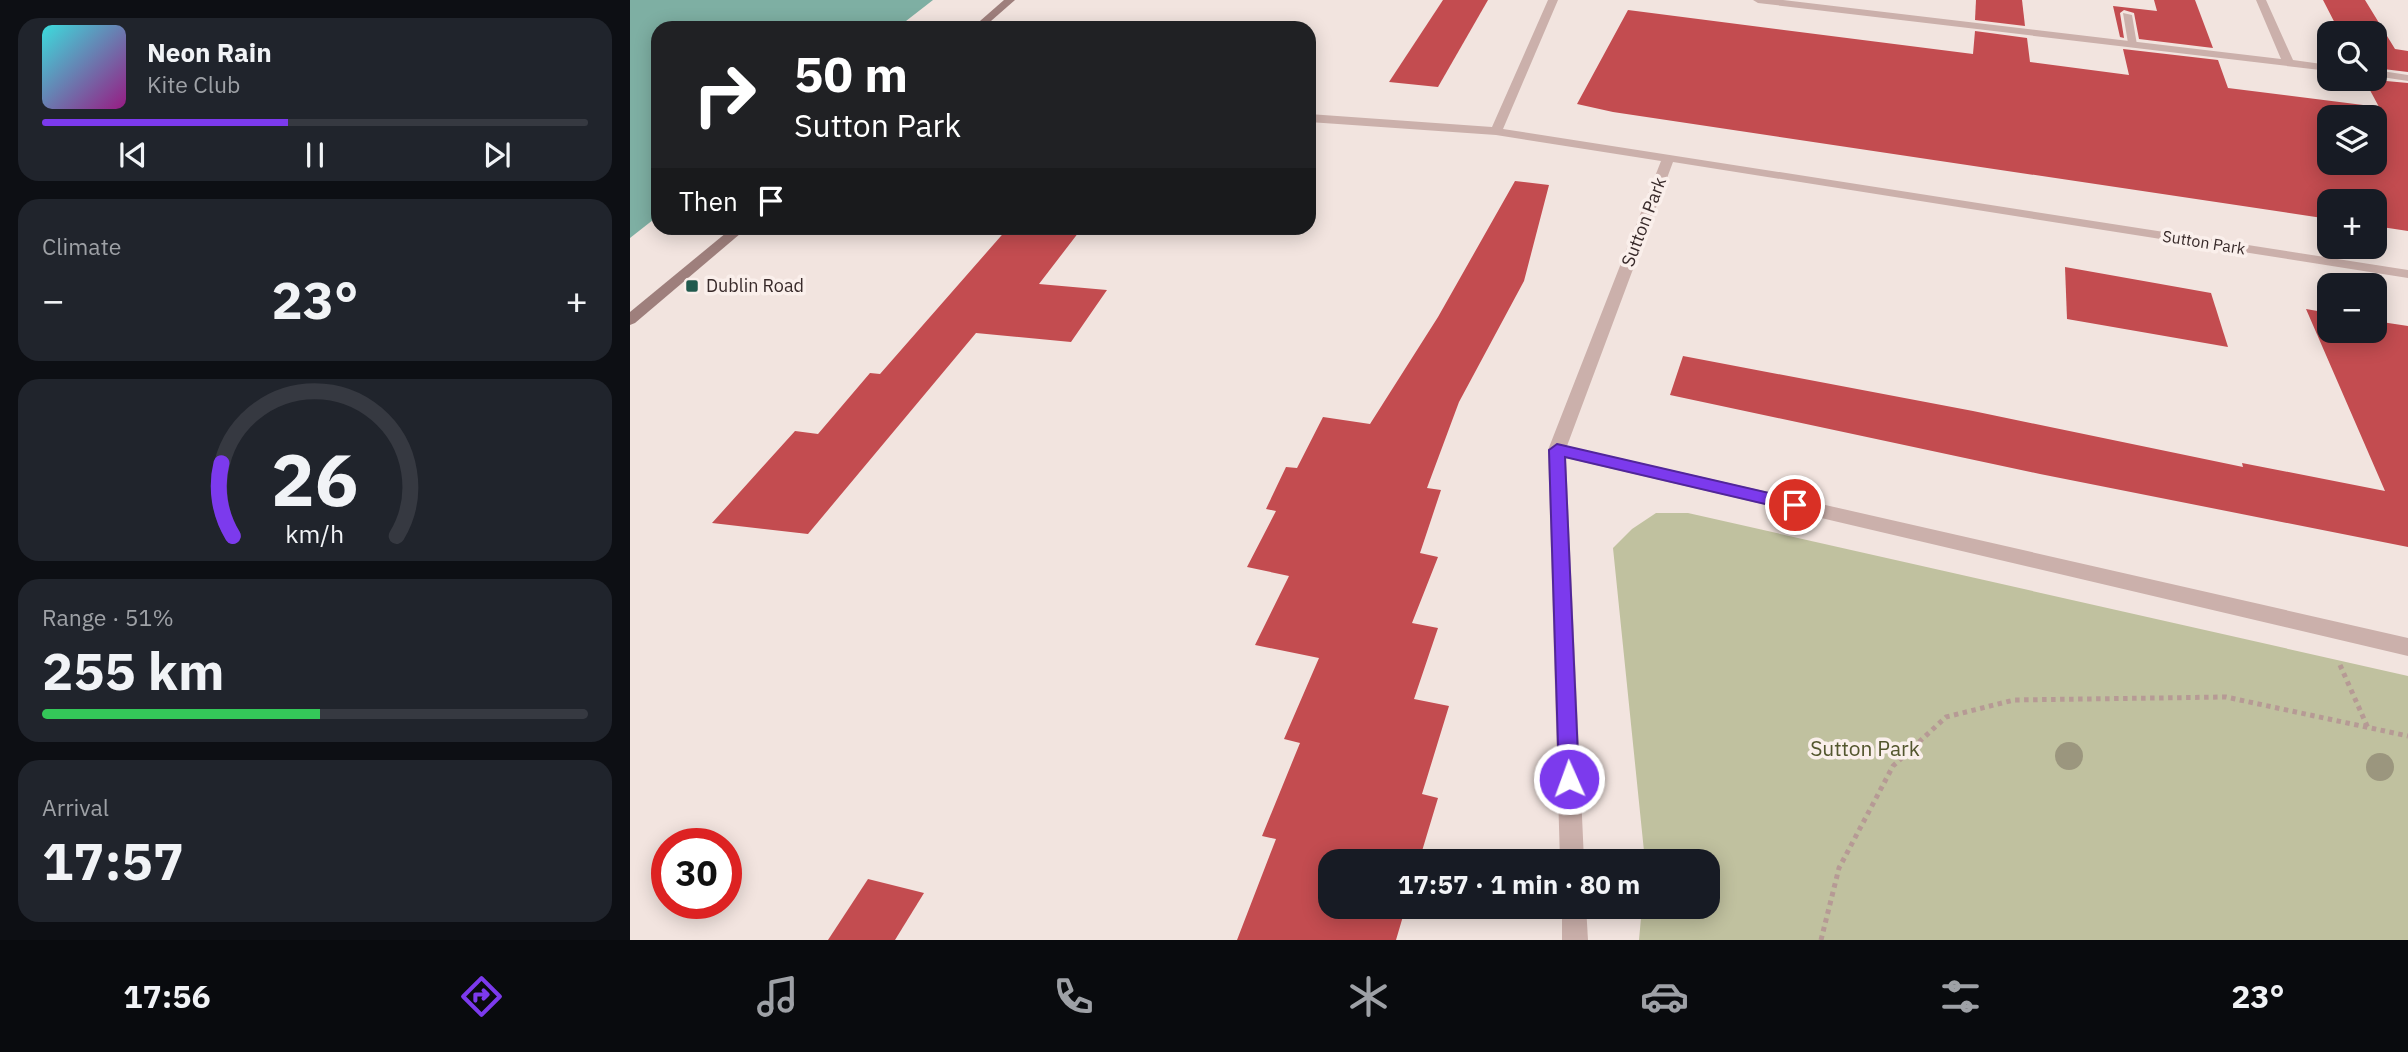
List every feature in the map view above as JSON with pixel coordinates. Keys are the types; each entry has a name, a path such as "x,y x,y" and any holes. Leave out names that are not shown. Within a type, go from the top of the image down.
{"main road":[{"path":"985,21 1010,0"},
{"path":"630,320 732,235"}],"street":[{"path":"1496,131 1553,0"},
{"path":"1758,0 1916,13 2317,66"},
{"path":"2261,0 2288,62"},
{"path":"2127,16 2133,43"},
{"path":"2387,75 2408,78"},
{"name":"Sutton Park","path":"1316,118 1496,131 2408,274"},
{"name":"Sutton Park","path":"1557,450 1668,159"},
{"path":"1572,849 1557,450 2408,647"},
{"path":"1574,919 1575,940"}],"path":[{"path":"2323,629 2368,728"},
{"path":"1821,940 1839,869 1893,766 1946,717 2014,700 2226,697 2408,736"}],"green space":[{"name":"Sutton Park","path":"1656,513 1688,513 2408,676 2408,940 1639,940 1641,919 1720,919 1720,849 1644,849 1613,548 1632,529"}],"water":[{"path":"630,0 933,0 906,21 651,21 651,222 630,238"}],"building":[{"path":"1443,0 1488,0 1438,87 1389,82"},
{"path":"1976,0 2022,0 2025,26 1975,20"},
{"path":"2154,0 2195,0 2213,48 2139,39 2134,13 2124,10 2120,13 2124,38 2120,37 2113,6 2157,11"},
{"path":"2323,0 2365,0 2378,21 2334,21"},
{"path":"1628,10 1973,54 1975,31 2027,38 2030,62 2129,75 2123,49 2218,60 2228,88 2363,105 2317,105 2317,175 2387,175 2387,105 2378,105 2370,91 2387,91 2387,81 2408,83 2408,231 2387,228 2387,189 2317,189 2317,217 1613,112 1577,104"},
{"path":"2387,36 2395,49 2408,51 2408,72 2387,69"},
{"path":"1515,181 1549,185 1524,281 1459,402 1427,488 1441,490 1420,553 1438,557 1412,623 1438,628 1414,699 1449,706 1422,794 1438,798 1423,849 1318,849 1318,919 1402,919 1396,940 1237,940 1276,839 1262,836 1300,743 1284,739 1319,658 1255,645 1289,576 1247,567 1276,511 1266,509 1286,467 1297,468 1323,417 1370,424 1438,317"},
{"path":"1002,235 1077,235 1039,284 1107,290 1071,342 976,333 808,534 712,523 795,431 818,434 870,373 880,374"},
{"path":"2065,267 2211,293 2228,347 2067,319"},
{"path":"2306,309 2317,311 2317,334"},
{"path":"2387,323 2408,326 2408,547 2040,474 1670,395 1683,356 1973,411 2243,467 2242,463 2385,491 2321,343 2387,343"},
{"path":"868,879 924,893 895,940 828,940"}],"place":[{"name":"Dublin Road","path":"692,286"}],"route":[{"path":"1569,779 1557,450 1795,505"}]}
